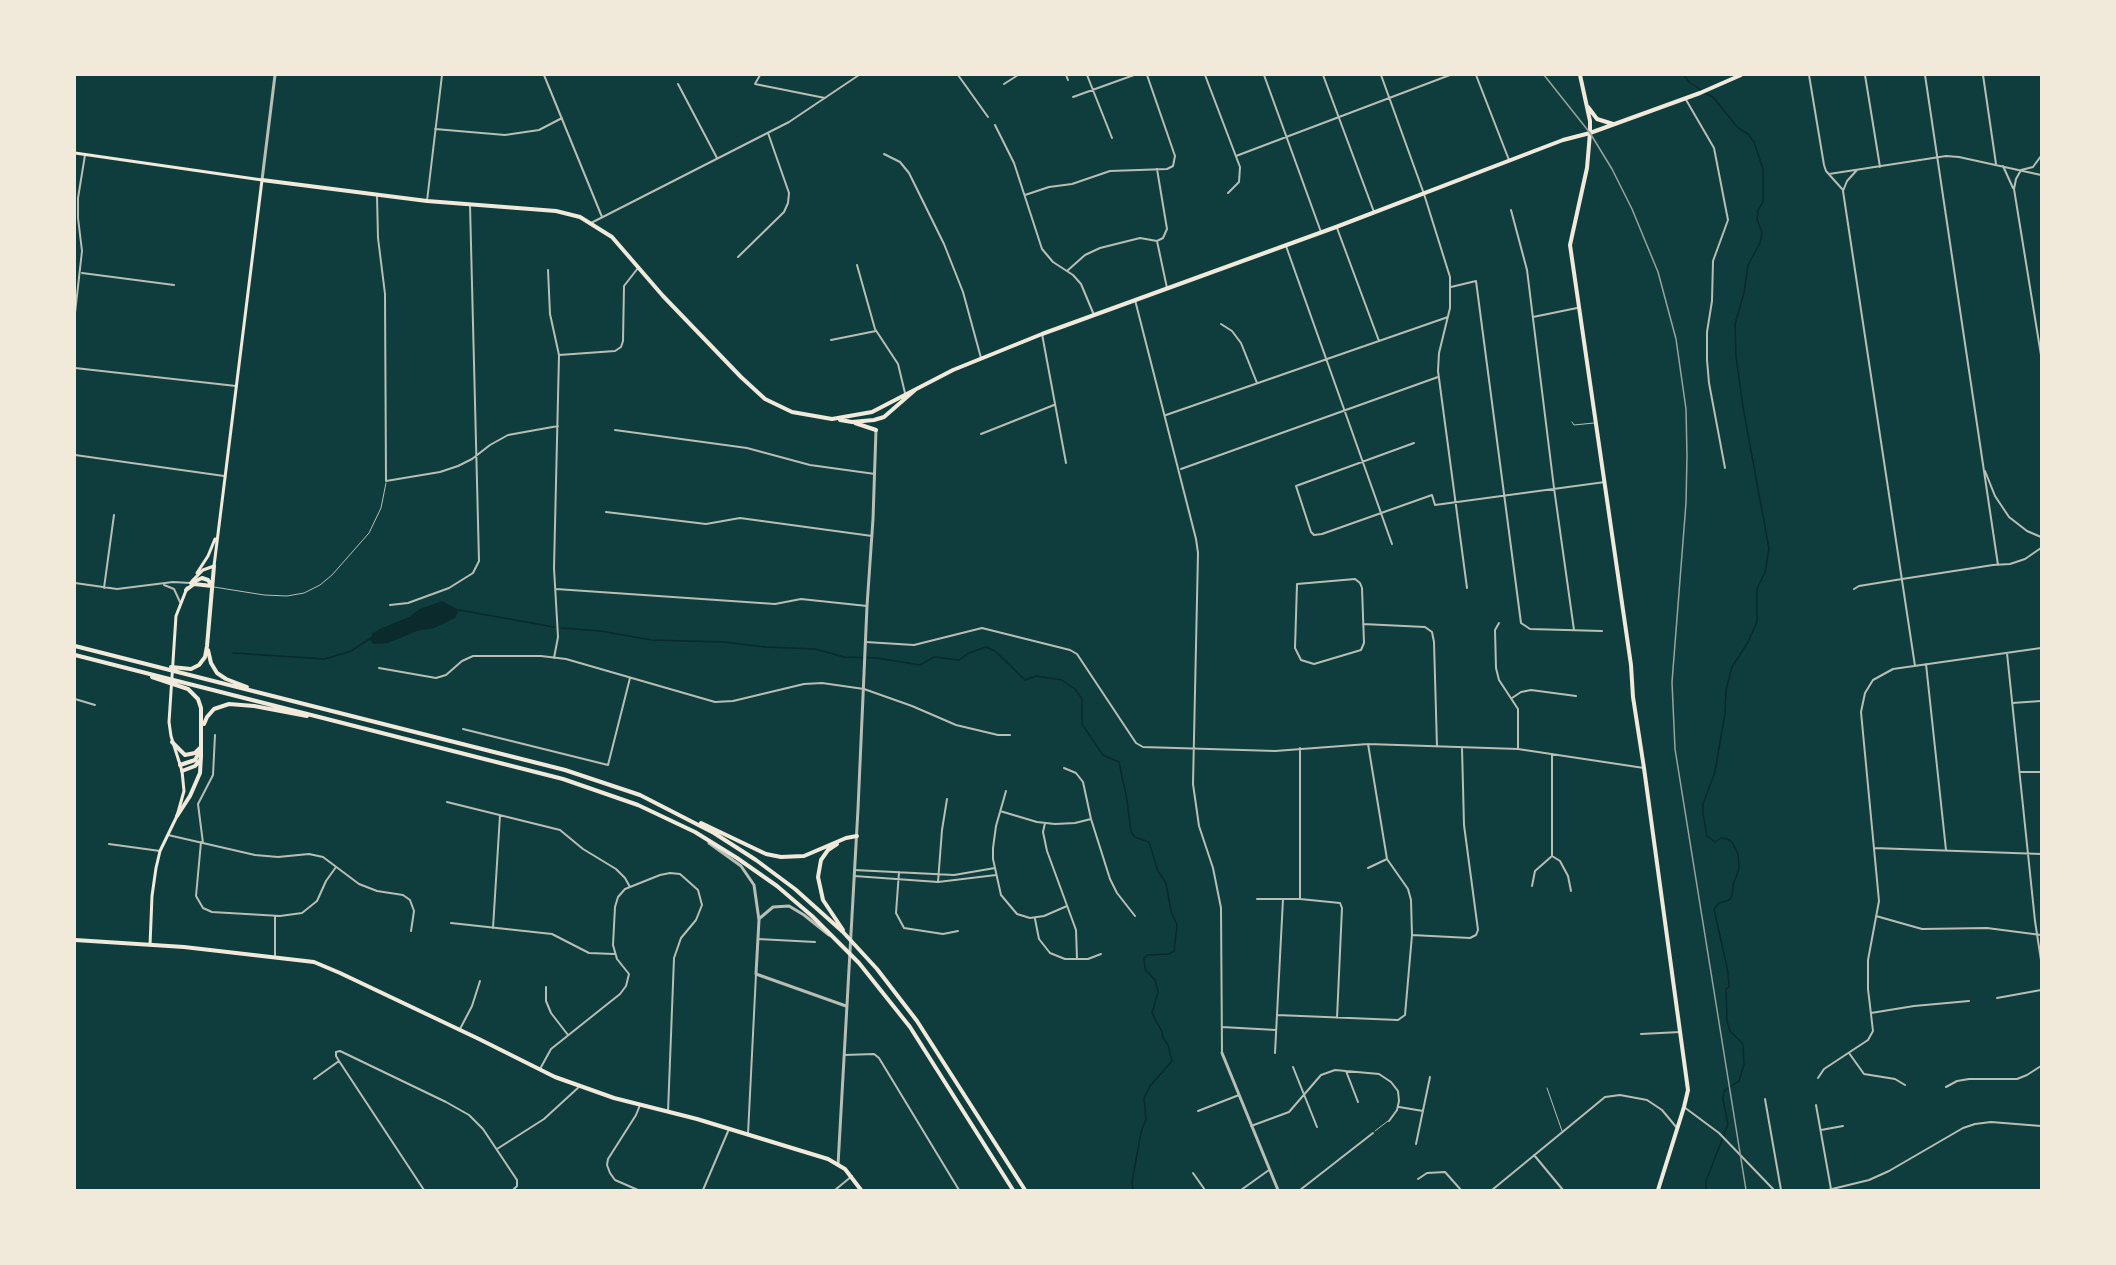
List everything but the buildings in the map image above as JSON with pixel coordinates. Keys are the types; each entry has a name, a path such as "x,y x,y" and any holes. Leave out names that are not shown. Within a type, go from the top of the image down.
{"main road":[{"path":"1580,75 1590,121 1590,133 1587,168 1570,245 1605,482 1688,1090 1658,1190"},
{"path":"832,419 872,412 905,393 981,358 1042,334 1286,246 1509,160 1700,93 1741,75"},
{"path":"1587,105 1598,119 1613,124"},
{"path":"75,153 377,196 556,211 574,215 612,237 638,268 741,377 765,399 792,412 852,422 876,430"},
{"path":"138,661 191,669 202,661 207,646 224,476 262,180"},
{"path":"852,422 884,417 920,386"},
{"path":"872,412 876,430"},
{"path":"177,816 184,791 182,771 172,742 169,722 175,624 180,602 212,550 218,528"},
{"path":"191,583 203,570 214,566"},
{"path":"191,583 202,578 208,580 212,586"},
{"path":"186,590 194,584 212,586"},
{"path":"75,646 566,770 611,784 776,857 804,856 846,838 857,836"},
{"path":"207,646 211,663 221,676 281,697"},
{"path":"75,655 578,783 638,805 695,832 777,886 847,950 880,987 910,1027 1013,1190"},
{"path":"99,661 178,685 192,692 200,704 202,730 200,752 195,760 180,765"},
{"path":"202,730 210,713 229,704 330,719"},
{"path":"172,742 181,753 189,755 198,750 201,744"},
{"path":"150,945 153,886 160,851 177,816 196,785 201,744"},
{"path":"182,771 195,766 201,756"},
{"path":"671,810 728,841 776,874 813,904 855,944"},
{"path":"857,836 828,850 821,860 818,871 819,889 826,905 917,1021 1025,1190"},
{"path":"75,940 184,947 314,962 460,1029 540,1070 580,1086 823,1157 852,1176 861,1190"}],"street":[{"path":"262,180 275,75"},
{"path":"427,201 442,75 436,75"},
{"path":"544,75 602,217"},
{"path":"760,75 755,84 825,98"},
{"path":"591,223 789,122 859,75"},
{"path":"958,75 988,117"},
{"path":"1004,84 1018,75"},
{"path":"1066,75 1068,80"},
{"path":"1088,75 1112,138"},
{"path":"1073,97 1134,75"},
{"path":"1025,195 1049,187 1072,184 1110,171 1170,168 1175,163 1175,156 1147,75"},
{"path":"1205,75 1240,168 1240,177 1236,186 1228,193"},
{"path":"1264,75 1322,232"},
{"path":"1323,75 1374,212"},
{"path":"1381,75 1448,268 1451,287 1448,316 1439,353 1438,377 1467,588"},
{"path":"1236,156 1450,75"},
{"path":"1476,75 1509,160"},
{"path":"1809,75 1824,165 1843,191"},
{"path":"1865,75 1880,167"},
{"path":"1925,75 1998,565"},
{"path":"1983,75 1996,164"},
{"path":"678,84 717,158"},
{"path":"1685,98 1714,148 1728,220 1713,261 1707,360 1709,383 1725,468"},
{"path":"435,129 505,135 539,130 562,118"},
{"path":"995,125 1014,163 1042,249 1053,262 1081,284 1094,315"},
{"path":"738,257 784,212 788,203 789,193 768,133"},
{"path":"884,153 900,162 909,173 951,258 981,358"},
{"path":"75,313 81,273 82,240 77,209 86,154"},
{"path":"2014,189 2021,170 2032,167 2041,156"},
{"path":"1829,174 1937,158 1959,157 2041,175"},
{"path":"2003,166 2014,189 2041,355"},
{"path":"1067,271 1085,255 1100,248 1140,238 1157,241 1163,238 1167,229 1157,169"},
{"path":"1857,170 1847,181 1843,191 1915,666"},
{"path":"377,196 378,238 386,294 386,482 440,472 458,466 508,435 558,426"},
{"path":"390,605 408,603 443,591 466,578 476,569 479,561 470,204"},
{"path":"1511,210 1526,261 1574,630"},
{"path":"1336,227 1379,341"},
{"path":"1157,241 1167,288"},
{"path":"1286,246 1392,543"},
{"path":"856,265 876,332 897,364 905,393"},
{"path":"559,355 615,351 621,347 624,286 638,268"},
{"path":"548,270 550,314 559,355 554,568 558,637 554,658"},
{"path":"81,273 174,285"},
{"path":"1451,287 1476,281 1520,619 1524,626 1533,629 1602,631"},
{"path":"1135,300 1180,469 1198,553 1193,784 1195,810 1213,868 1220,902 1222,1053 1278,1190"},
{"path":"1533,317 1580,307"},
{"path":"1166,415 1448,316"},
{"path":"1221,324 1232,331 1241,343 1257,383"},
{"path":"831,340 876,332"},
{"path":"1042,334 1066,464"},
{"path":"75,368 236,386"},
{"path":"1180,469 1438,377"},
{"path":"981,434 1055,405"},
{"path":"615,430 747,448 810,465 875,474"},
{"path":"838,1165 857,836 876,430"},
{"path":"1414,443 1296,486 1314,535 1432,495 1435,505 1605,482"},
{"path":"75,454 224,476"},
{"path":"1983,463 1995,496 2009,516 2026,531 2041,537"},
{"path":"606,512 706,524 740,518 872,536"},
{"path":"104,588 114,515"},
{"path":"1854,589 1859,586 2016,562 2041,548"},
{"path":"1358,580 1362,585 1363,624 1364,643 1358,652 1314,664 1305,663 1298,657 1295,648 1297,584 1358,580"},
{"path":"75,583 124,589 173,582 191,583"},
{"path":"164,585 174,589 180,602"},
{"path":"556,589 775,604 801,599 867,606"},
{"path":"1500,623 1495,630 1496,668 1499,680 1512,698 1519,716 1518,749"},
{"path":"1363,624 1425,627 1432,632 1437,747"},
{"path":"866,642 914,645 982,628 1070,650 1077,654 1138,745 1143,747 1268,751 1368,744 1518,749 1644,768"},
{"path":"1818,1077 1824,1069 1872,1036 1868,960 1878,889 1862,732 1862,702 1869,685 1878,676 1893,669 2041,648"},
{"path":"2007,653 2036,934 2041,960"},
{"path":"379,668 436,678 446,675 467,658 480,655 566,659 715,702 733,701 814,683 864,689 956,725 998,735 1010,735"},
{"path":"1926,664 1946,850"},
{"path":"463,729 608,765 630,678"},
{"path":"1512,698 1521,692 1532,690 1576,696"},
{"path":"75,699 95,705"},
{"path":"2012,703 2041,701"},
{"path":"215,735 213,775 200,800 198,809 202,842 196,891 197,900 203,908 212,912 296,915 313,906 329,875 336,867"},
{"path":"1277,1015 1398,1020 1404,1017 1412,935 1410,894 1387,859 1368,744"},
{"path":"1412,935 1470,938 1478,933 1464,825 1462,747"},
{"path":"1300,748 1300,899"},
{"path":"1533,886 1535,871 1552,856 1552,754"},
{"path":"1064,768 1076,773 1083,782 1091,819 1110,879 1121,900 1135,916"},
{"path":"2019,772 2041,772"},
{"path":"1006,791 993,838 993,859 1001,895 1011,908 1022,916 1035,919 1067,906"},
{"path":"938,882 947,799"},
{"path":"447,802 560,830 583,849 616,869 630,887"},
{"path":"1000,812 1045,824 1065,824 1091,819"},
{"path":"493,928 500,815"},
{"path":"1045,824 1042,832 1047,851 1076,930 1077,959"},
{"path":"695,832 737,862 748,875 755,891 759,920 748,1134"},
{"path":"168,835 266,857 316,855 328,860 352,880 368,888 402,895 410,900 414,912 411,931"},
{"path":"109,844 160,851"},
{"path":"1874,848 2041,854"},
{"path":"1552,856 1560,861 1568,876 1570,891"},
{"path":"1368,868 1387,859"},
{"path":"854,870 954,875 995,868"},
{"path":"899,872 896,913 898,921 904,928 943,934 958,931"},
{"path":"540,1070 551,1049 623,990 629,978 627,971 614,954 613,945 616,902 621,893 665,873 675,873 694,885 702,900 699,916 681,938 674,958 668,1112"},
{"path":"854,876 938,882 996,875"},
{"path":"1257,899 1300,899 1340,903 1342,908 1337,1018"},
{"path":"1275,1053 1283,899"},
{"path":"759,920 773,907 789,906 804,915 847,950"},
{"path":"275,916 275,957"},
{"path":"1876,916 1922,928 1987,928 2041,935"},
{"path":"1035,919 1039,939 1050,953 1062,959 1094,958 1101,954"},
{"path":"451,923 552,934 589,952 614,954"},
{"path":"758,939 815,942"},
{"path":"756,974 846,1006"},
{"path":"460,1029 472,1006 480,981"},
{"path":"546,987 546,1001 551,1013 568,1035"},
{"path":"1997,998 2041,990"},
{"path":"1871,1013 1969,1001"},
{"path":"1221,1027 1276,1030"},
{"path":"1641,1034 1681,1032"},
{"path":"424,1190 339,1062 336,1056 338,1051 458,1107 479,1124 497,1149 517,1180 517,1185 513,1190"},
{"path":"1849,1053 1866,1076 1895,1079 1905,1085"},
{"path":"844,1055 874,1054 879,1058 959,1190"},
{"path":"314,1079 339,1062"},
{"path":"1946,1088 1957,1081 1969,1079 2027,1076 2041,1066"},
{"path":"1293,1067 1317,1127"},
{"path":"1251,1126 1288,1112 1321,1075 1335,1070 1366,1072 1387,1078 1398,1091 1399,1101 1389,1121"},
{"path":"1346,1071 1358,1102"},
{"path":"1416,1144 1430,1077"},
{"path":"497,1149 544,1119 580,1086"},
{"path":"1198,1111 1239,1095"},
{"path":"1492,1190 1598,1101 1612,1095 1650,1101 1662,1110 1677,1128"},
{"path":"1765,1099 1781,1190"},
{"path":"638,1190 612,1177 608,1169 608,1161 640,1105"},
{"path":"1816,1105 1829,1190 1869,1180 1889,1171 1963,1128 1975,1124 1991,1122 2041,1126"},
{"path":"1398,1106 1423,1111"},
{"path":"1684,1107 1712,1127 1774,1190"},
{"path":"1821,1130 1843,1126"},
{"path":"703,1190 730,1128"},
{"path":"1300,1190 1373,1133"},
{"path":"1534,1155 1563,1190"},
{"path":"1241,1190 1269,1170"},
{"path":"1418,1179 1436,1171 1444,1172 1461,1190"},
{"path":"1192,1173 1202,1183 1205,1190"},
{"path":"835,1190 852,1176"},
{"path":"626,1190 628,1185"}],"lane":[{"path":"1572,422 1574,425 1596,423"},
{"path":"212,586 264,595 287,596 304,593 320,585 332,575 369,533 381,508 386,482"},
{"path":"1547,1088 1562,1131"},
{"path":"1373,1133 1389,1121"}],"water":[{"path":"442,601 459,610 455,618 434,628 417,631 388,643 373,644 370,639 373,633 382,628"}],"waterway":[{"path":"1684,75 1689,82 1701,90"},
{"path":"1705,93 1713,97 1738,128 1748,134 1754,142 1763,169 1763,202 1758,210 1757,219 1762,233 1760,243 1748,265 1744,293 1735,324 1736,357 1743,407 1769,549 1765,572 1757,589 1757,622 1748,642 1732,667 1726,690 1725,713 1715,772 1703,804 1707,836 1715,842 1721,838 1727,839 1732,842 1738,854 1739,869 1732,896 1729,900 1719,903 1714,909 1728,972 1727,1021 1730,1031 1743,1044 1744,1064 1739,1081 1724,1091 1723,1100 1728,1124 1706,1181 1706,1190"},
{"path":"459,610 554,627"},
{"path":"561,628 601,631 651,640 724,642 765,647 815,649 844,657 877,658 920,665 934,657 959,660 969,653 986,647 995,651 1025,680 1036,676 1062,680 1075,689 1082,699 1082,724 1103,755 1119,762 1131,832 1135,837 1149,842 1158,871 1166,883 1171,911 1177,925 1174,951 1169,954 1148,955 1144,958 1145,969 1155,980 1158,992 1152,1013 1168,1045 1172,1061 1150,1086 1144,1098 1146,1119 1141,1132 1132,1182 1133,1190"},
{"path":"233,653 325,659 351,651 371,638"}],"railway":[{"path":"1544,75 1590,133 1612,169 1632,209 1658,272 1676,339 1686,409 1687,456 1686,503 1672,682 1675,749 1746,1190"}]}
